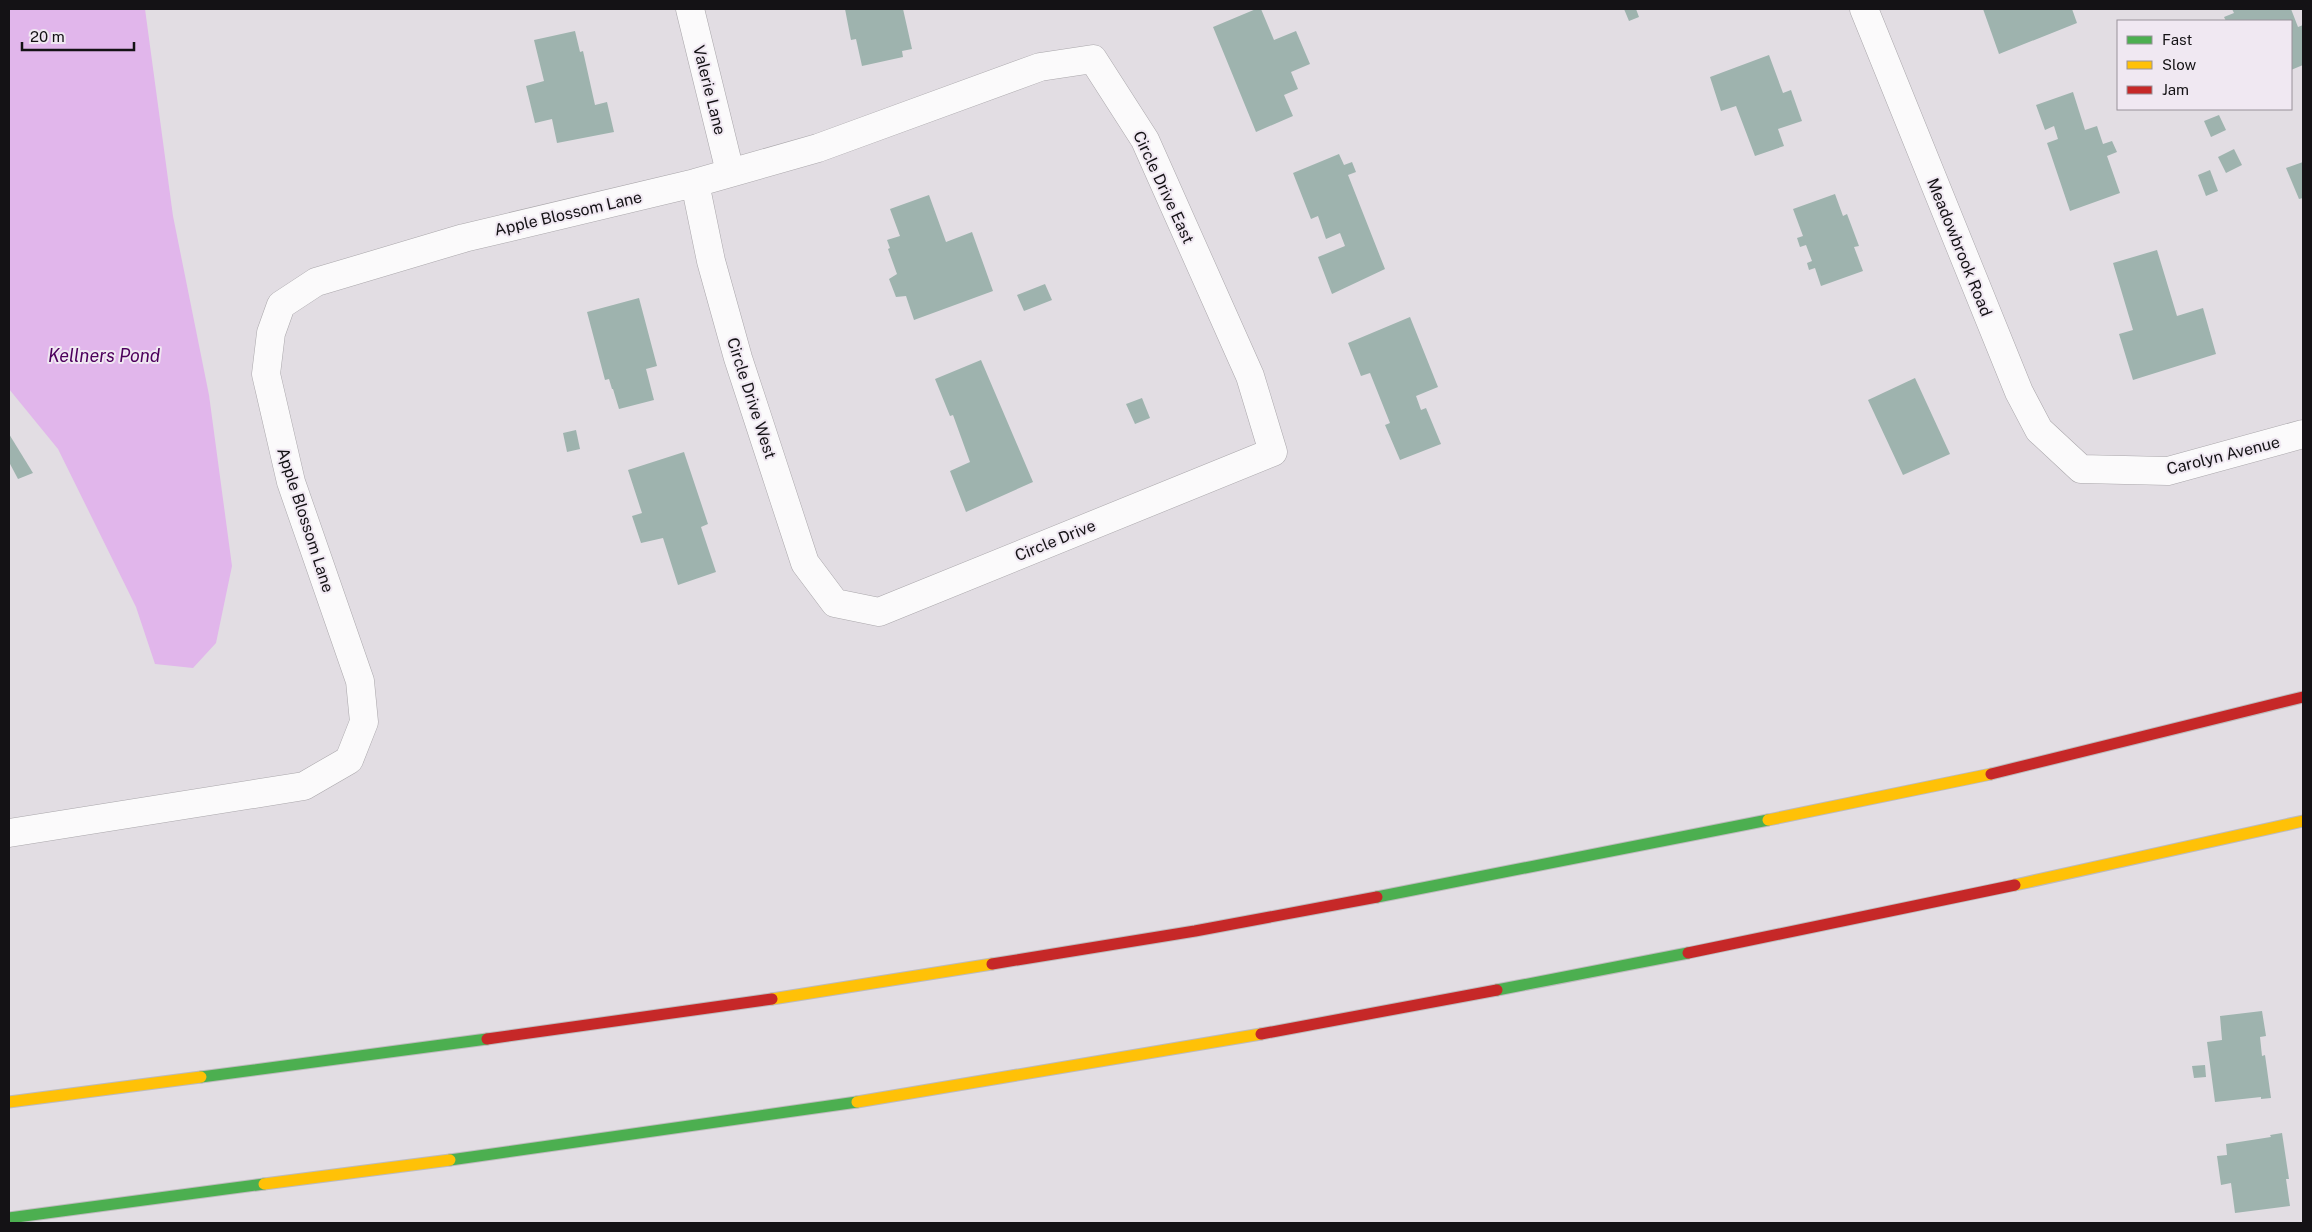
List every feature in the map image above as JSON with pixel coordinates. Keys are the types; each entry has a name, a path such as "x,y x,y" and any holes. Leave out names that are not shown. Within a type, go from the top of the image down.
{"highway":[{"path":"9,1102 608,1023 811,993 1195,931 1599,855 1996,773 2303,697"},
{"path":"9,1218 604,1139 829,1106 1215,1044 1622,967 2030,882 2303,821"}],"street":[{"name":"Valerie Lane","path":"690,9 730,172"},
{"name":"Meadowbrook Road","path":"1864,9 2019,392 2039,430 2081,469"},
{"name":"Circle Drive East","path":"730,172 818,148 1040,67 1093,59 1145,140 1250,376 1273,452"},
{"name":"Apple Blossom Lane","path":"9,833 304,786 349,760 364,722 360,682 291,482 266,374 271,333 281,305 316,282 325,279 464,238 695,183 730,172"},
{"name":"Circle Drive West","path":"695,183 712,261 738,358 805,563 835,603"},
{"name":"Carolyn Avenue","path":"2081,469 2168,471 2303,434"},
{"name":"Circle Drive","path":"835,603 879,612 1273,452"}],"water":[{"name":"Kellners Pond","path":"9,9 145,9 173,216 209,395 232,566 216,643 193,668 155,664 136,607 58,449 9,389"}],"building":[{"path":"845,9 903,9 912,49 902,51 903,57 862,66 856,39 851,40"},
{"path":"1256,9 1261,9 1274,40 1296,31 1310,64 1291,72 1298,89 1284,95 1293,116 1256,132 1213,27"},
{"path":"1624,9 1636,9 1639,17 1629,21"},
{"path":"1983,9 2072,9 2077,23 1999,54"},
{"path":"2232,9 2291,9 2298,27 2303,25 2303,65 2292,70 2292,20 2226,20 2224,17 2234,13"},
{"path":"575,31 580,52 583,51 595,105 607,102 614,132 557,143 552,119 535,123 526,86 544,81 534,40"},
{"path":"1769,55 1783,93 1791,90 1802,121 1778,129 1784,146 1755,156 1736,106 1721,111 1710,77"},
{"path":"2073,92 2085,130 2097,126 2103,144 2112,141 2117,152 2107,156 2120,193 2070,211 2047,143 2058,139 2054,126 2045,130 2036,105"},
{"path":"2219,115 2226,130 2211,137 2204,121"},
{"path":"2234,149 2242,165 2226,173 2218,157"},
{"path":"1339,154 1344,165 1352,162 1356,172 1348,175 1385,269 1332,294 1318,257 1345,246 1340,233 1326,239 1318,216 1311,219 1293,173"},
{"path":"2303,162 2303,198 2299,199 2286,168"},
{"path":"2210,170 2218,191 2206,196 2198,175"},
{"path":"1835,194 1843,216 1847,214 1859,246 1854,247 1863,271 1821,286 1815,268 1809,270 1807,263 1812,261 1806,245 1800,247 1797,238 1803,236 1793,209"},
{"path":"929,195 946,242 972,232 993,291 914,320 906,296 896,297 889,279 897,274 888,249 890,248 887,240 900,236 890,209"},
{"path":"2157,250 2177,316 2203,308 2216,354 2133,380 2119,334 2133,330 2113,263"},
{"path":"1045,284 1052,300 1024,311 1017,295"},
{"path":"639,298 657,366 646,369 654,400 619,409 609,379 605,380 587,312"},
{"path":"1410,317 1438,387 1416,396 1421,410 1426,408 1441,444 1400,460 1385,425 1390,423 1370,373 1361,376 1348,343"},
{"path":"981,360 1033,482 966,512 950,471 970,462 953,415 950,416 935,379"},
{"path":"1915,378 1950,454 1903,475 1868,400"},
{"path":"1142,398 1150,418 1135,424 1126,404"},
{"path":"576,430 580,449 567,452 563,433"},
{"path":"9,434 33,473 18,479 9,462"},
{"path":"684,452 708,524 701,527 716,572 678,585 663,538 641,543 632,516 642,513 628,470"},
{"path":"2262,1011 2266,1036 2260,1037 2262,1056 2265,1055 2271,1098 2261,1099 2261,1097 2215,1102 2207,1042 2222,1040 2220,1016"},
{"path":"2205,1065 2206,1077 2194,1078 2192,1066"},
{"path":"2282,1133 2289,1179 2286,1179 2290,1206 2235,1213 2231,1183 2221,1185 2217,1156 2227,1155 2226,1144 2271,1137 2270,1135"}],"traffic: fast":[{"path":"1377,897 1768,820"},
{"path":"1497,990 1688,953"},
{"path":"201,1077 487,1039"},
{"path":"450,1160 857,1102"},
{"path":"9,1218 264,1184"}],"traffic: slow":[{"path":"1768,820 1991,774"},
{"path":"2015,885 2303,821"},
{"path":"772,999 992,964"},
{"path":"857,1102 1261,1034"},
{"path":"9,1102 201,1077"},
{"path":"264,1184 450,1160"}],"traffic: jam":[{"path":"1991,774 2303,697"},
{"path":"1688,953 2015,885"},
{"path":"992,964 1195,931 1377,897"},
{"path":"1261,1034 1497,990"},
{"path":"487,1039 772,999"}]}
